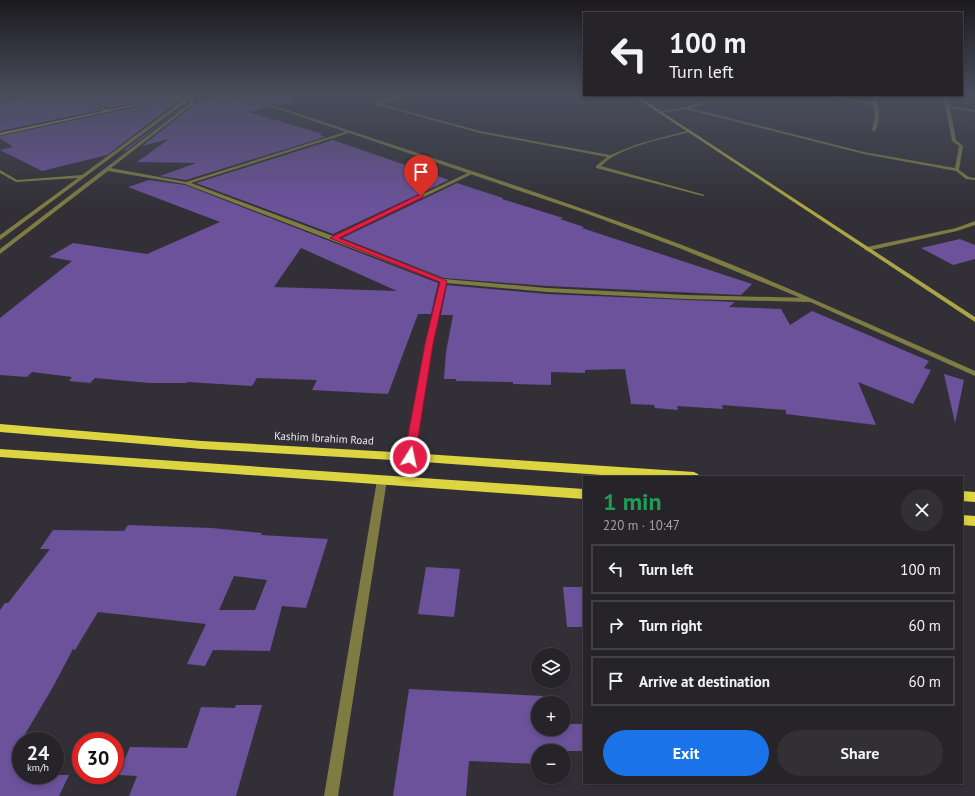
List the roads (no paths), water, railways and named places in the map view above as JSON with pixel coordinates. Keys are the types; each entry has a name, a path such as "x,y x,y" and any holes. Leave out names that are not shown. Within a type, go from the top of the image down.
{"highway":[{"name":"Kashim Ibrahim Road","path":"0,428 202,445 410,457 680,476"},
{"path":"0,453 99,462 583,494"},
{"path":"963,496 975,497"},
{"path":"963,520 975,521"}],"main road":[{"path":"691,132 975,320"}],"street":[{"path":"0,238 142,132"},
{"path":"0,252 154,132"},
{"path":"348,132 587,212 674,244 810,300 975,374"},
{"path":"186,183 312,145 348,132"},
{"path":"481,132 612,157"},
{"path":"685,132 641,144 612,157 600,164 598,168 703,195"},
{"path":"782,132 864,153 957,170 968,178 975,180"},
{"path":"952,132 954,141 962,146 957,170"},
{"path":"106,169 186,183 443,281 555,291 686,297 810,300"},
{"path":"0,170 16,181 83,176"},
{"path":"333,238 470,173"},
{"path":"867,249 957,229 975,223"},
{"path":"410,457 429,344 443,281"},
{"path":"331,796 382,480"}]}
